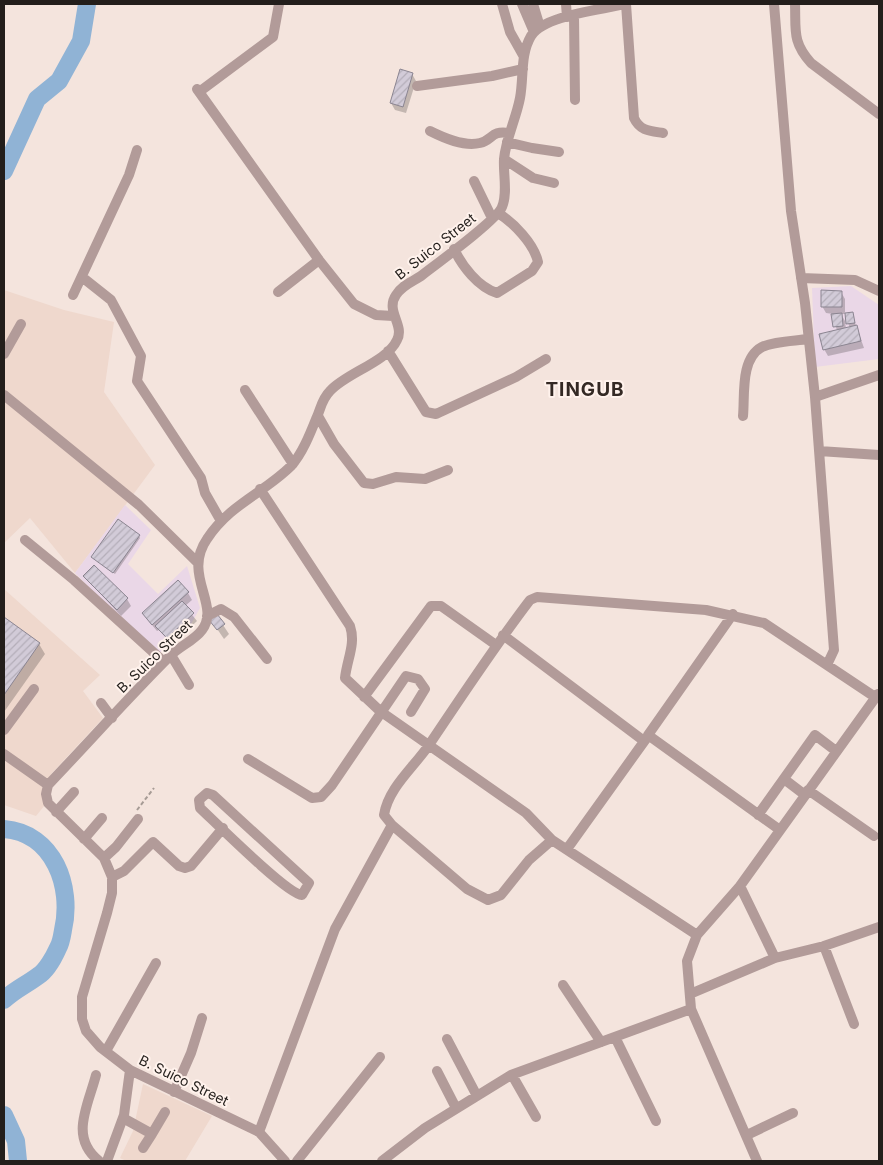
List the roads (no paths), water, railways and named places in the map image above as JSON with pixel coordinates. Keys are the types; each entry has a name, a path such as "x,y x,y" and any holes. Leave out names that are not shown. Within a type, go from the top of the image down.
{"street":[{"path":"279,4 273,37 198,91 319,260 354,304 376,315 393,316"},
{"path":"495,216 504,197 504,159 508,137 520,97 524,69 523,56 510,32 502,4"},
{"path":"522,4 537,30"},
{"path":"523,56 537,30 533,4"},
{"path":"566,4 570,16 574,100"},
{"path":"537,30 595,7 626,4 634,118 645,131 663,133"},
{"path":"774,4 790,202 815,397 834,650 827,665"},
{"path":"794,4 797,44 802,53 811,63 879,114"},
{"path":"417,86 492,76 524,69"},
{"path":"430,131 448,140 476,143 482,143 493,134 500,132 532,148 559,152"},
{"path":"73,295 133,165 137,150"},
{"path":"504,159 533,178 554,183"},
{"path":"454,249 459,259 484,287 497,293 532,271 538,262 536,252 506,218 495,216 474,181"},
{"name":"B. Suico Street","path":"285,1161 259,1132 130,1070 106,1051 86,1031 82,1019 82,996 108,913 112,894 112,877 104,858 48,803 48,785 167,658 202,630 207,616 197,562 205,541 230,512 293,464 318,416 320,405 331,389 388,351 398,340 399,330 393,316 394,298 402,287 420,276 495,216"},
{"path":"278,292 319,260"},
{"path":"82,277 111,300 141,356 137,381 201,478 202,486 222,521"},
{"path":"801,278 855,280 879,291"},
{"path":"4,354 21,324"},
{"path":"743,416 746,369 753,356 762,347 808,339"},
{"path":"388,351 426,412 431,414 436,414 516,377 546,359"},
{"path":"815,397 879,375"},
{"path":"245,390 293,464"},
{"path":"4,395 139,505 197,562"},
{"path":"318,416 334,444 364,483 372,484 396,477 425,479 448,470"},
{"path":"819,451 879,455"},
{"path":"260,489 328,589 350,626 354,638 347,661 345,678 380,711 526,814 552,840 697,935"},
{"path":"25,540 167,658 189,685"},
{"path":"552,840 529,860 501,895 488,900 466,889 392,825 384,815 386,802 429,746 496,645 530,600 537,597 706,610 734,614 764,623 876,700 836,751 740,886 697,935 687,961 691,1009 757,1161"},
{"path":"364,697 431,606 441,606 496,645"},
{"path":"207,616 221,609 234,617 267,659"},
{"path":"567,849 734,614"},
{"path":"503,635 646,738 780,830"},
{"path":"248,758 312,798 321,797 332,785 380,711 406,676 412,676 423,683 425,689 411,712"},
{"path":"4,730 34,690"},
{"path":"102,703 112,718"},
{"path":"758,815 815,735 836,751"},
{"path":"4,754 48,785"},
{"path":"784,779 874,836"},
{"path":"56,812 74,792"},
{"path":"207,793 213,795 228,808 295,868 309,883 309,887 302,895 289,889 223,828 200,808 199,800 203,795 207,793"},
{"path":"84,838 102,818"},
{"path":"104,858 116,847 138,819"},
{"path":"259,1132 328,946 370,862 392,825"},
{"path":"112,877 124,871 153,842 179,866 185,868 191,866 223,828"},
{"path":"740,886 775,958"},
{"path":"690,994 775,958 824,946 879,927"},
{"path":"824,946 854,1024"},
{"path":"106,1051 156,963"},
{"path":"563,985 601,1042"},
{"path":"382,1161 425,1128 512,1075 691,1009"},
{"path":"174,1092 191,1053 202,1018"},
{"path":"615,1037 656,1122"},
{"path":"447,1038 476,1096"},
{"path":"297,1161 380,1057"},
{"path":"96,1074 81,1130 83,1142 88,1153 107,1160 123,1118 130,1070"},
{"path":"437,1071 456,1108"},
{"path":"512,1075 536,1117"},
{"path":"143,1148 165,1112"},
{"path":"747,1135 793,1113"},
{"path":"123,1118 152,1134"}],"waterway":[{"path":"4,171 37,99 59,81 81,41 87,4"},
{"path":"4,829 21,833 36,840 47,851 56,865 62,880 65,897 61,942 50,964 41,974 4,1000"},
{"path":"4,1115 16,1141 18,1161"}],"district":[{"name":"TINGUB","path":"585,389"}]}
